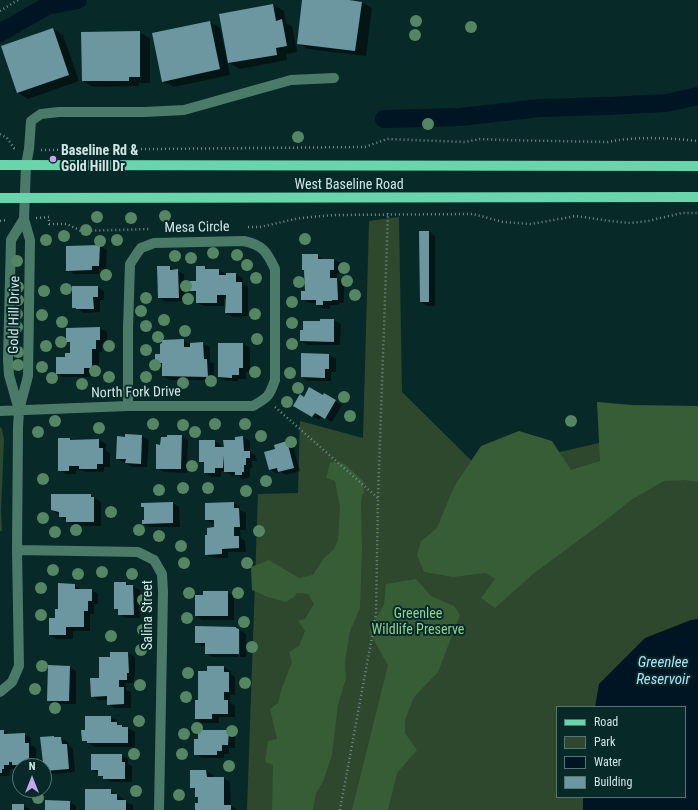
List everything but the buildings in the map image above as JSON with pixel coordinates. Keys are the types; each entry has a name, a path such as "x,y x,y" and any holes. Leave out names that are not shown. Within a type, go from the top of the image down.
{"main road":[{"name":"West Baseline Road","path":"0,165 698,166"},
{"name":"West Baseline Road","path":"0,198 698,197"}],"street":[{"name":"Gold Hill Drive","path":"0,692 12,682 19,666 17,550 19,410 28,376 30,240 24,219 24,198 31,121 41,114 59,112 145,112 184,110 291,80 334,78"},
{"name":"Gold Hill Drive","path":"19,410 10,375 8,359 11,240 24,219"},
{"name":"Mesa Circle","path":"128,406 130,264 142,248 154,243 244,242 252,243 267,253 275,268 275,380 268,397"},
{"name":"North Fork Drive","path":"0,411 128,406 253,406 268,397"},
{"name":"Salina Street","path":"17,550 138,552 154,560 162,574 163,592 159,810"}],"path":[{"path":"0,11 18,0"},
{"path":"0,134 7,138 14,148 48,150 365,147 386,139 465,142 480,138 502,140 608,142 656,138 698,141"},
{"path":"340,810 376,615 378,498 389,198"},
{"path":"247,227 260,227 300,218 388,214 473,214 504,222 531,224 576,216 610,221 630,222 648,221 682,213 698,213"},
{"path":"49,217 49,224 67,224 81,231 158,229"},
{"path":"268,397 378,498"}],"green space":[{"name":"Greenlee Wildlife Preserve","path":"399,217 402,392 481,470 599,443 698,438 698,810 247,810 258,494 298,493 300,421 363,438 369,221"},
{"path":"597,402 632,405 698,406 698,482 684,480 664,481 631,500 533,574 495,608 481,598 495,579 486,573 453,577 424,572 417,555 421,541 437,528 454,487 481,446 519,431 552,441 571,470 600,461"},
{"path":"0,427 2,429 4,440 1,511 2,531 0,531"},
{"path":"330,463 345,464 363,481 364,493 361,502 362,549 360,608 350,631 345,661 346,678 338,705 332,755 323,782 316,793 313,810 272,810 273,765 265,762 268,741 277,739 270,709 278,703 292,662 289,652 299,646 305,631 298,621 305,619 314,604 308,594 297,593 286,602 268,597 252,590 251,567 269,560 299,578 313,575 324,558 334,549 338,540 340,507 335,481 326,478"},
{"path":"416,579 431,596 454,606 460,615 438,672 414,697 405,720 405,733 417,750 397,773 388,810 352,810 388,665 369,632 384,604 386,584"}],"water":[{"name":"Greenlee Reservoir","path":"698,619 698,810 583,810 583,798 686,798 686,706 595,706 599,684 645,638 691,620"}],"waterway":[{"path":"0,33 47,6 78,0"},
{"path":"384,119 460,117 540,108 666,103 698,96"}],"place":[{"name":"Baseline Rd & Gold Hill Dr","path":"53,159"}]}
